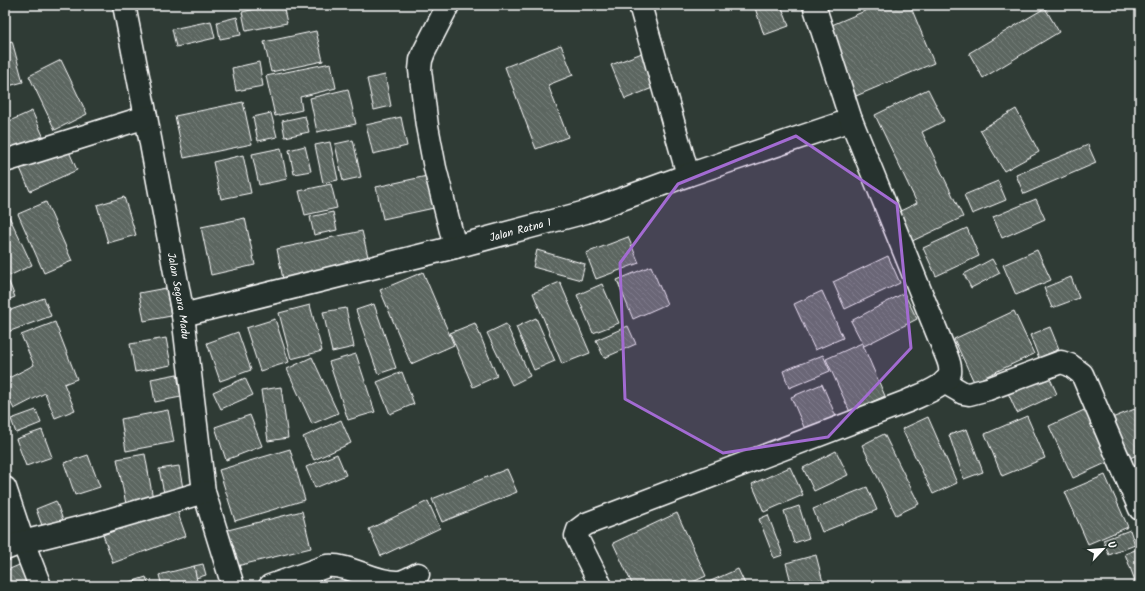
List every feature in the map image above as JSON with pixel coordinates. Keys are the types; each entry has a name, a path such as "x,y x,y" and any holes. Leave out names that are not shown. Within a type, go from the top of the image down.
{"street":[{"name":"Jalan Segara Madu","path":"124,5 182,315 204,492 233,586"},
{"path":"448,5 424,52 420,70 421,88 434,168 455,247"},
{"path":"640,5 688,175"},
{"path":"601,586 576,536 578,530 582,526 908,401 937,387 948,378 950,373 947,357 851,120 814,5"},
{"path":"5,161 146,117"},
{"name":"Jalan Ratna 1","path":"182,315 455,247 586,212 688,175 851,120"},
{"path":"944,382 963,393 969,394 988,389 1061,362 1070,365 1082,374 1140,509"},
{"path":"5,488 14,546 40,586"},
{"path":"14,546 204,492"},
{"path":"270,586 327,566 334,565 385,581 399,582 418,574"}],"highlighted area":[{"path":"796,136 897,204 911,348 828,437 723,453 625,399 620,263 678,184"}],"building":[{"path":"273,5 283,5 287,23 246,31 242,12"},
{"path":"754,5 781,5 789,26 764,35"},
{"path":"879,5 910,5 934,63 856,96 827,27"},
{"path":"1045,8 1059,32 983,78 969,53"},
{"path":"237,17 241,35 220,39 217,22"},
{"path":"211,21 215,38 176,47 172,29"},
{"path":"316,31 323,61 271,72 264,42"},
{"path":"12,41 23,82 5,87 5,43"},
{"path":"561,45 573,75 548,85 568,137 536,149 505,67"},
{"path":"642,53 655,87 625,99 611,65"},
{"path":"61,60 87,114 55,130 29,76"},
{"path":"259,62 263,86 236,91 232,68"},
{"path":"331,63 336,88 300,97 302,110 275,116 266,76"},
{"path":"385,75 391,106 374,110 367,79"},
{"path":"348,89 356,124 317,132 310,98"},
{"path":"928,89 944,121 922,132 963,217 906,244 892,215 917,203 875,115"},
{"path":"243,102 252,144 184,158 175,116"},
{"path":"1016,109 1039,152 1004,171 980,130"},
{"path":"32,111 44,138 5,153 5,123"},
{"path":"271,113 277,137 258,141 253,117"},
{"path":"305,116 309,132 285,137 282,121"},
{"path":"401,117 407,146 373,154 366,125"},
{"path":"353,140 361,177 343,181 335,144"},
{"path":"330,142 338,180 323,183 315,145"},
{"path":"1088,145 1096,163 1024,194 1016,175"},
{"path":"305,146 311,171 294,174 289,150"},
{"path":"67,147 77,170 30,191 20,168"},
{"path":"281,148 287,179 259,185 252,154"},
{"path":"243,155 251,193 221,199 213,162"},
{"path":"427,176 434,208 383,219 376,187"},
{"path":"5,177 9,188 5,190"},
{"path":"998,181 1006,200 972,214 964,195"},
{"path":"331,184 337,208 305,215 299,191"},
{"path":"124,197 136,235 108,243 97,205"},
{"path":"1036,199 1045,219 1002,238 993,217"},
{"path":"46,202 72,261 44,273 18,214"},
{"path":"6,210 32,265 9,276 5,267"},
{"path":"333,212 337,230 314,235 310,217"},
{"path":"245,218 255,265 211,275 201,227"},
{"path":"967,228 979,256 936,276 923,248"},
{"path":"362,231 369,261 283,279 277,249"},
{"path":"628,237 639,263 596,279 586,253"},
{"path":"537,250 585,264 581,280 533,267"},
{"path":"1037,250 1051,280 1016,295 1003,265"},
{"path":"888,256 900,283 845,309 833,282"},
{"path":"992,259 1000,273 971,288 964,274"},
{"path":"651,266 667,304 633,319 617,280"},
{"path":"5,272 15,297 5,301"},
{"path":"423,272 454,345 411,364 380,290"},
{"path":"1071,277 1079,298 1052,308 1044,288"},
{"path":"560,282 590,353 562,364 533,293"},
{"path":"602,284 619,323 593,333 577,295"},
{"path":"166,288 171,316 144,321 139,293"},
{"path":"822,291 843,338 815,350 794,304"},
{"path":"904,293 917,319 864,346 851,321"},
{"path":"44,298 51,316 5,333 5,312"},
{"path":"374,304 396,368 378,374 356,310"},
{"path":"310,305 322,351 291,359 279,313"},
{"path":"346,308 354,347 332,352 323,312"},
{"path":"1014,311 1034,354 974,382 954,339"},
{"path":"536,318 555,361 534,370 516,327"},
{"path":"275,319 289,362 260,371 246,328"},
{"path":"55,322 77,379 64,384 75,410 55,418 45,393 14,409 5,392 5,380 34,365 21,335"},
{"path":"475,323 497,376 473,387 450,333"},
{"path":"506,324 530,376 512,385 487,333"},
{"path":"628,326 636,344 604,358 596,340"},
{"path":"1050,327 1059,349 1039,358 1030,335"},
{"path":"238,332 251,370 220,381 207,343"},
{"path":"166,338 171,365 135,372 130,344"},
{"path":"862,343 885,396 850,412 826,359"},
{"path":"356,354 375,412 348,420 329,362"},
{"path":"823,355 830,371 789,388 783,371"},
{"path":"312,357 338,413 312,424 287,369"},
{"path":"402,372 414,404 390,414 377,382"},
{"path":"177,374 181,397 155,402 151,379"},
{"path":"1048,374 1057,394 1017,413 1008,393"},
{"path":"245,378 253,395 221,409 213,392"},
{"path":"822,384 838,421 807,434 791,397"},
{"path":"281,387 288,438 268,441 261,390"},
{"path":"1093,406 1117,458 1073,478 1049,426"},
{"path":"1140,407 1140,454 1127,459 1112,418"},
{"path":"36,410 41,423 16,433 11,419"},
{"path":"168,410 174,442 126,451 121,419"},
{"path":"250,415 262,446 226,460 215,427"},
{"path":"1027,416 1045,458 1002,476 985,434"},
{"path":"928,417 957,483 933,494 902,429"},
{"path":"341,420 351,443 314,460 303,437"},
{"path":"967,429 983,472 964,479 949,435"},
{"path":"42,430 52,457 26,466 16,439"},
{"path":"884,434 919,504 896,515 862,445"},
{"path":"290,449 305,500 235,521 219,470"},
{"path":"836,451 848,475 814,491 803,468"},
{"path":"145,454 153,499 126,504 117,459"},
{"path":"337,454 346,475 315,488 306,467"},
{"path":"88,455 100,487 75,495 64,463"},
{"path":"1140,463 1140,497 1128,468"},
{"path":"179,466 184,494 165,498 159,469"},
{"path":"790,467 803,495 764,512 752,484"},
{"path":"507,469 517,492 442,522 432,499"},
{"path":"1105,475 1128,527 1088,544 1065,492"},
{"path":"867,487 877,510 822,532 813,509"},
{"path":"56,501 64,523 44,531 36,509"},
{"path":"428,501 440,528 381,556 369,529"},
{"path":"799,506 809,538 794,543 784,511"},
{"path":"176,508 186,536 113,563 103,535"},
{"path":"302,511 311,548 237,566 228,530"},
{"path":"677,513 706,576 684,586 633,586 613,543"},
{"path":"768,515 783,555 774,558 759,519"},
{"path":"1130,530 1135,545 1109,555 1103,540"},
{"path":"1140,548 1140,586 1137,586 1125,554"},
{"path":"816,555 824,586 792,586 786,563"},
{"path":"24,563 34,586 5,586 5,571"},
{"path":"203,564 206,575 196,578 194,566"},
{"path":"194,566 198,586 162,586 159,575"},
{"path":"738,569 746,586 705,586 704,584"},
{"path":"146,577 149,586 118,586"}]}
